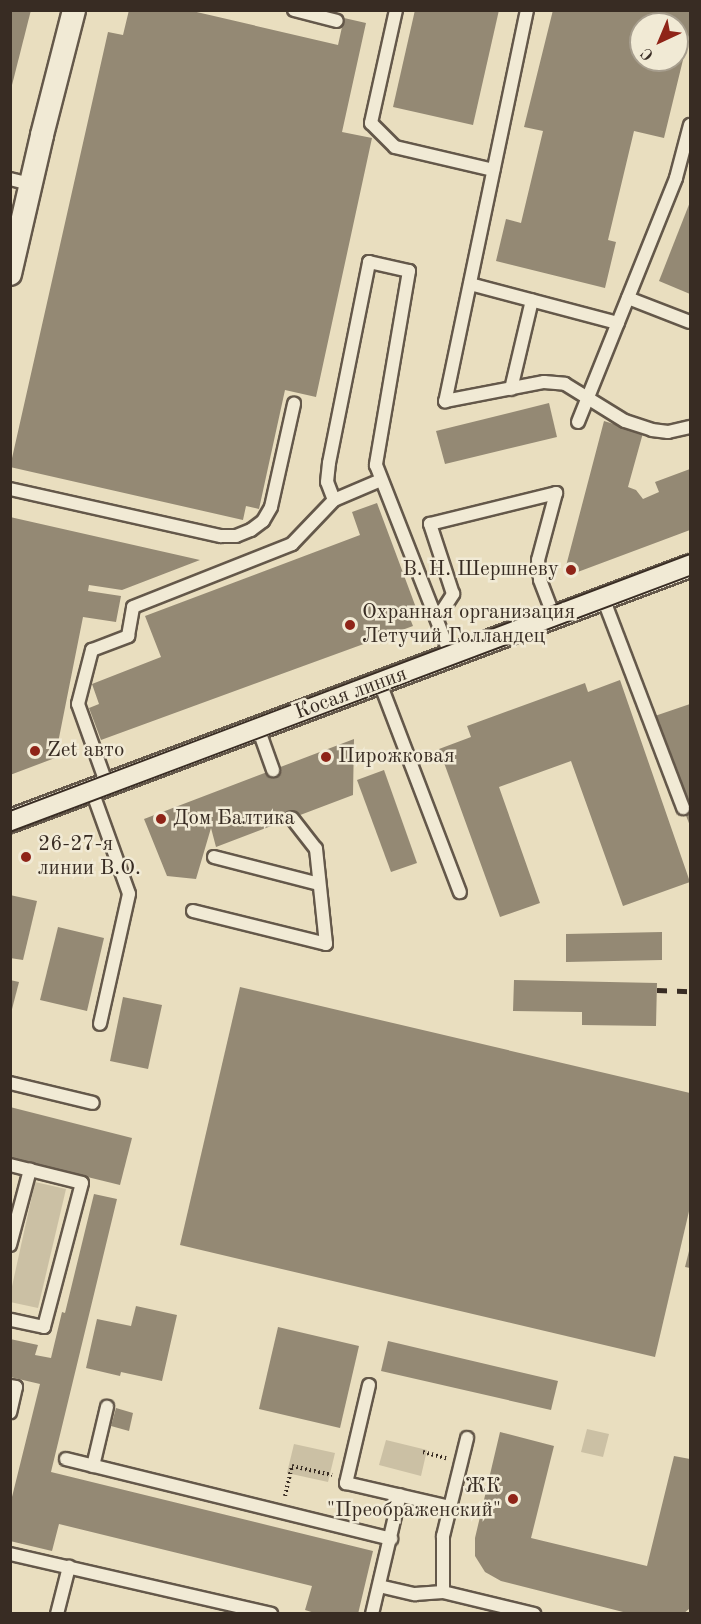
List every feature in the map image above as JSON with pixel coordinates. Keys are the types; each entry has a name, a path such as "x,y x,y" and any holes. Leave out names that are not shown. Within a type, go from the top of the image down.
{"street":[{"path":"10,274 20,182 74,10"},
{"name":"Косая линия","path":"10,821 690,566"}],"lane":[{"path":"294,10 337,21"},
{"path":"396,10 370,123 395,147 493,171"},
{"path":"527,10 445,401 544,382 565,384 588,396 625,421 652,430 668,432 690,427"},
{"path":"578,422 676,178 690,125"},
{"path":"333,500 327,482 329,463 369,262 409,271 376,465 451,656"},
{"path":"470,284 618,323"},
{"path":"628,298 690,322"},
{"path":"512,389 532,300"},
{"path":"10,489 220,537 236,536 251,530 262,521 271,507 294,404"},
{"path":"100,1024 129,894 78,704 92,650 128,636 133,607 292,544 333,500 381,480"},
{"path":"437,619 453,594 430,524 555,493 538,560 540,580 554,617"},
{"path":"603,598 683,808"},
{"path":"380,683 460,892"},
{"path":"258,728 273,770"},
{"path":"194,911 326,944 316,849 292,819"},
{"path":"214,857 320,884"},
{"path":"10,1083 93,1103"},
{"path":"10,1165 82,1183 44,1327 11,1320"},
{"path":"10,1245 30,1170"},
{"path":"369,1385 346,1483 450,1506"},
{"path":"10,1386 16,1388 10,1412"},
{"path":"93,1466 107,1407"},
{"path":"443,1592 445,1573 441,1555 450,1506 467,1438"},
{"path":"66,1459 391,1539"},
{"path":"372,1614 400,1496"},
{"path":"10,1554 271,1614"},
{"path":"57,1614 69,1567"},
{"path":"379,1586 415,1594 443,1592 534,1614"}],"path":[{"path":"281,1512 292,1466 326,1473"}],"shaded area":[{"path":"35,1182 66,1189 38,1308 10,1302"},
{"path":"587,1429 609,1434 603,1457 581,1452"},
{"path":"386,1440 427,1450 421,1476 379,1465"},
{"path":"294,1444 335,1453 328,1482 287,1473"}],"building":[{"path":"10,10 31,10 11,89 10,89"},
{"path":"129,10 188,10 338,45 344,18 366,23 342,132 372,138 316,397 285,390 259,509 246,506 243,520 10,467 108,32 123,35"},
{"path":"415,10 499,10 473,125 393,107"},
{"path":"553,10 690,10 689,35 689,12 629,12 629,72 680,72 664,138 634,131 608,240 616,242 605,288 496,261 506,219 521,223 543,131 524,127"},
{"path":"690,202 690,294 659,281"},
{"path":"549,403 557,437 445,464 436,431"},
{"path":"604,421 643,433 628,487 636,490 643,499 659,492 655,482 690,469 690,530 575,573 566,566"},
{"path":"377,503 418,613 409,616 413,626 101,740 89,708 99,704 92,684 161,657 145,616 360,535 352,512"},
{"path":"10,517 200,560 122,590 89,585 88,591 121,596 116,622 83,617 55,758 10,775"},
{"path":"620,680 690,882 623,906 571,761 499,787 540,903 500,917 439,749 471,737 467,726 585,683 588,692"},
{"path":"690,704 690,826 649,718"},
{"path":"354,739 353,795 216,847 211,828 196,879 167,876 144,819"},
{"path":"384,770 417,863 391,872 357,780"},
{"path":"10,895 37,901 23,960 10,958"},
{"path":"58,927 104,938 87,1011 40,1000"},
{"path":"662,932 662,960 566,962 566,934"},
{"path":"10,980 19,982 11,1013 10,1013"},
{"path":"514,980 657,983 656,1026 582,1025 582,1012 513,1011"},
{"path":"240,987 690,1093 690,1207 655,1357 180,1245"},
{"path":"123,997 162,1005 148,1069 110,1061"},
{"path":"10,1107 132,1138 120,1185 10,1158"},
{"path":"94,1194 117,1199 51,1472 373,1551 358,1614 318,1614 305,1610 312,1586 59,1524 52,1551 10,1541 10,1505 40,1384 10,1377 10,1339 38,1345 35,1355 51,1358 62,1312 65,1313"},
{"path":"690,1247 690,1268 685,1267"},
{"path":"136,1306 177,1315 162,1381 121,1372 120,1376 86,1368 97,1319 131,1326"},
{"path":"278,1327 359,1346 340,1428 259,1409"},
{"path":"388,1341 558,1381 551,1410 381,1371"},
{"path":"116,1408 133,1413 129,1431 111,1426"},
{"name":"ЖК \"Преображенский\"","path":"500,1432 554,1446 531,1538 647,1566 674,1456 690,1459 689,1609 683,1614 631,1614 501,1581 485,1572 475,1556 475,1538"}],"tram line":[{"path":"10,811 690,554"},
{"path":"10,832 690,576"}],"railway":[{"path":"657,990 690,991"}],"place":[{"name":"В. Н. Шершневу","path":"571,570"},
{"name":"Охранная организация Летучий Голландец","path":"350,625"},
{"name":"Zet авто","path":"35,751"},
{"name":"Пирожковая","path":"326,757"},
{"name":"Дом Балтика","path":"161,819"},
{"name":"26-27-я линии В.О.","path":"26,857"},
{"name":"ЖК \"Преображенский\"","path":"513,1499"}]}
